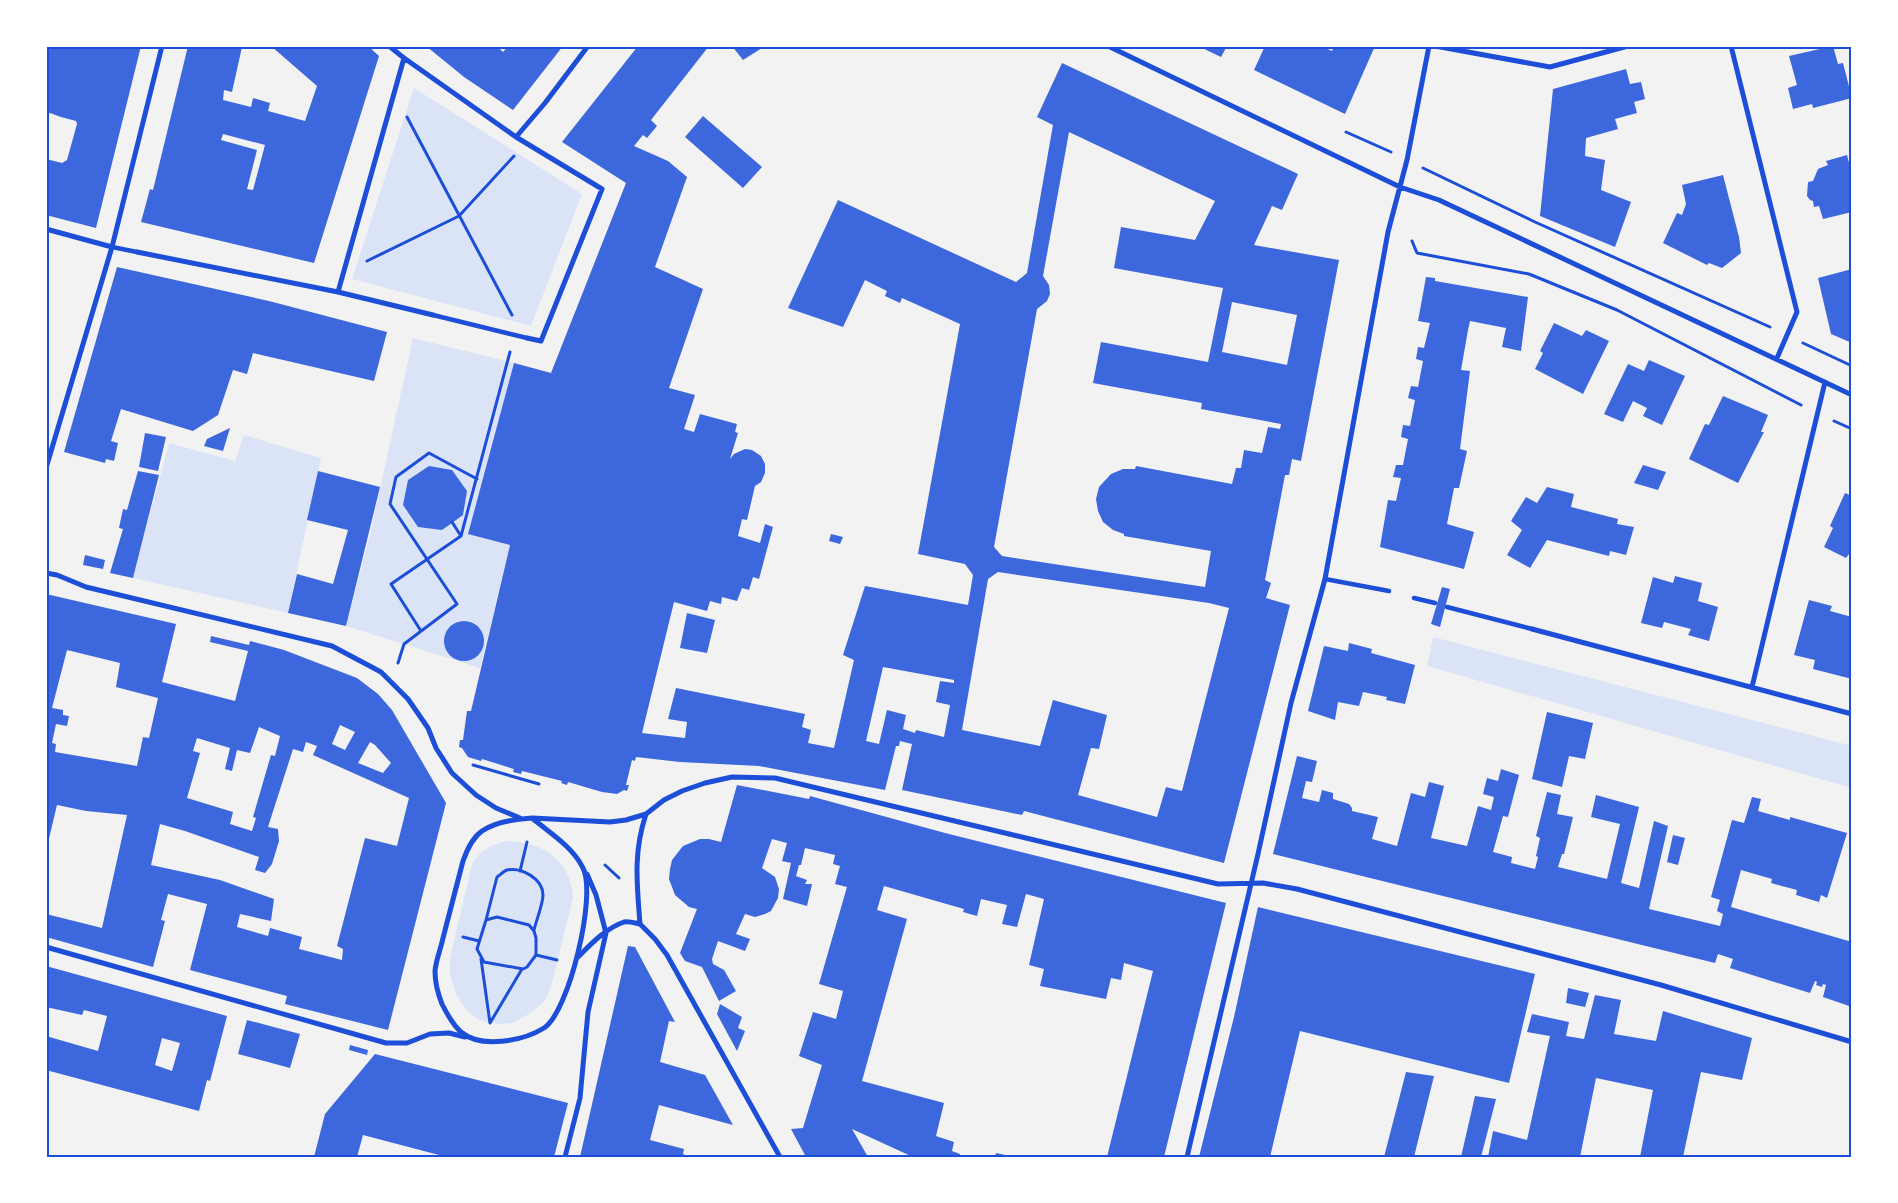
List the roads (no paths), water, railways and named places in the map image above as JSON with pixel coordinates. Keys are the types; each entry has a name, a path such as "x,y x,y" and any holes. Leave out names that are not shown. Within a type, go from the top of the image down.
{"street":[{"path":"46,468 112,247 162,46"},
{"path":"46,229 112,247 338,292 541,341 602,189 516,138 389,46"},
{"path":"516,138 546,103 588,46"},
{"path":"1108,46 1400,186 1439,200 1852,395"},
{"path":"1187,1157 1291,703 1325,579 1388,232 1407,160 1429,46"},
{"path":"1436,46 1550,67 1628,46"},
{"path":"1731,46 1797,312 1777,358"},
{"path":"338,292 404,58"},
{"path":"1752,687 1825,382"},
{"path":"46,573 86,587 332,646 381,672 408,699 428,728 436,748 452,773 476,795 496,808 520,819"},
{"path":"1325,579 1389,591"},
{"path":"1414,598 1435,603"},
{"path":"1447,606 1852,714"},
{"path":"473,1038 462,1032 447,1014 438,994 435,971 463,861 470,844 481,831 500,824 532,818 610,822 626,820 646,814 664,800 682,791 705,783 732,777 775,778 1218,884 1263,883 1297,888 1661,985 1852,1042"},
{"path":"640,924 636,854 639,834 646,814"},
{"path":"532,818 571,850 584,869 596,895 606,933 588,1012 580,1098 566,1157"},
{"path":"46,947 386,1043 407,1042 430,1034 449,1033 502,1042 524,1038 546,1027 560,1005 577,957 585,919 586,890 584,869"},
{"path":"577,957 606,933 626,922 640,924 667,955 780,1157"}]}
